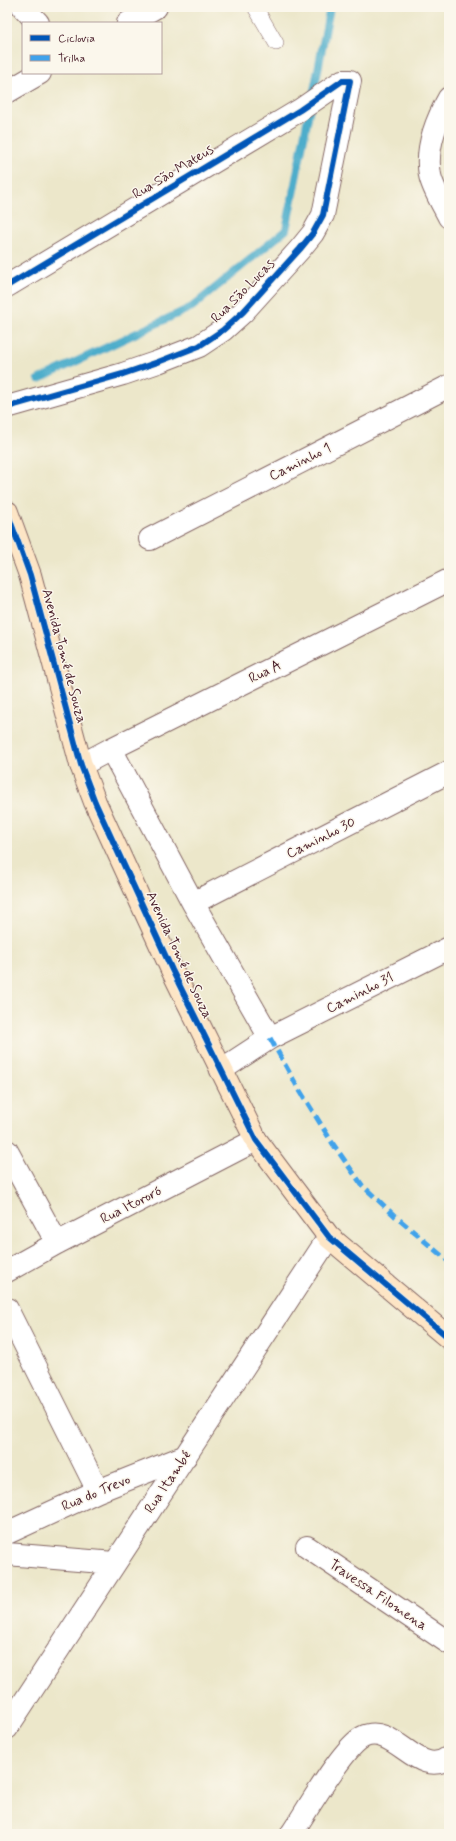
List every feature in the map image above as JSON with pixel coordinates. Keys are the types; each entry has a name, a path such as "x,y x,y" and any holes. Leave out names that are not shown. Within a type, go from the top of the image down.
{"street":[{"path":"23,7 37,22"},
{"path":"130,22 156,7"},
{"path":"7,92 38,74"},
{"name":"Rua São Mateus","path":"7,286 300,110 342,81 350,82"},
{"name":"Rua São Lucas","path":"7,407 123,374 172,357 205,342 223,330 243,312 300,249 313,233 323,215 350,82"},
{"path":"449,98 436,125 431,141 429,160 430,176 449,215"},
{"name":"Caminho 1","path":"150,539 449,386"},
{"name":"Avenida Tomé de Souza","path":"7,512 30,575 81,765 95,802 172,970 256,1140 329,1237 449,1338"},
{"name":"Rua A","path":"81,765 449,580"},
{"path":"111,749 193,903 270,1038"},
{"name":"Caminho 30","path":"193,903 449,772"},
{"name":"Caminho 31","path":"221,1070 270,1038 449,948"},
{"name":"Rua Itororó","path":"7,1271 57,1243 256,1140"},
{"path":"7,1151 57,1243"},
{"name":"Rua Itambé","path":"7,1728 329,1237"},
{"path":"7,1309 98,1491"},
{"name":"Rua do Trevo","path":"7,1533 98,1491 186,1456"},
{"name":"Travessa Filomena","path":"307,1547 449,1643"},
{"path":"7,1554 114,1563"},
{"path":"292,1833 347,1749 362,1737 374,1734 384,1736 422,1760 435,1763 444,1761 449,1757"}],"lane":[{"path":"255,7 276,43"}],"waterway":[{"path":"313,96 330,7"},
{"path":"39,379 192,307 286,230 310,107"}],"marked path":[{"path":"270,1038 297,1086 333,1144 362,1185 395,1216 449,1262"}],"cycle path":[{"path":"7,286 300,110 342,81 350,81 323,215 313,233 300,249 243,312 223,330 199,346 123,374 7,407"},
{"path":"7,512 30,575 81,765 95,802 172,970 256,1140 329,1237 449,1338"}]}
